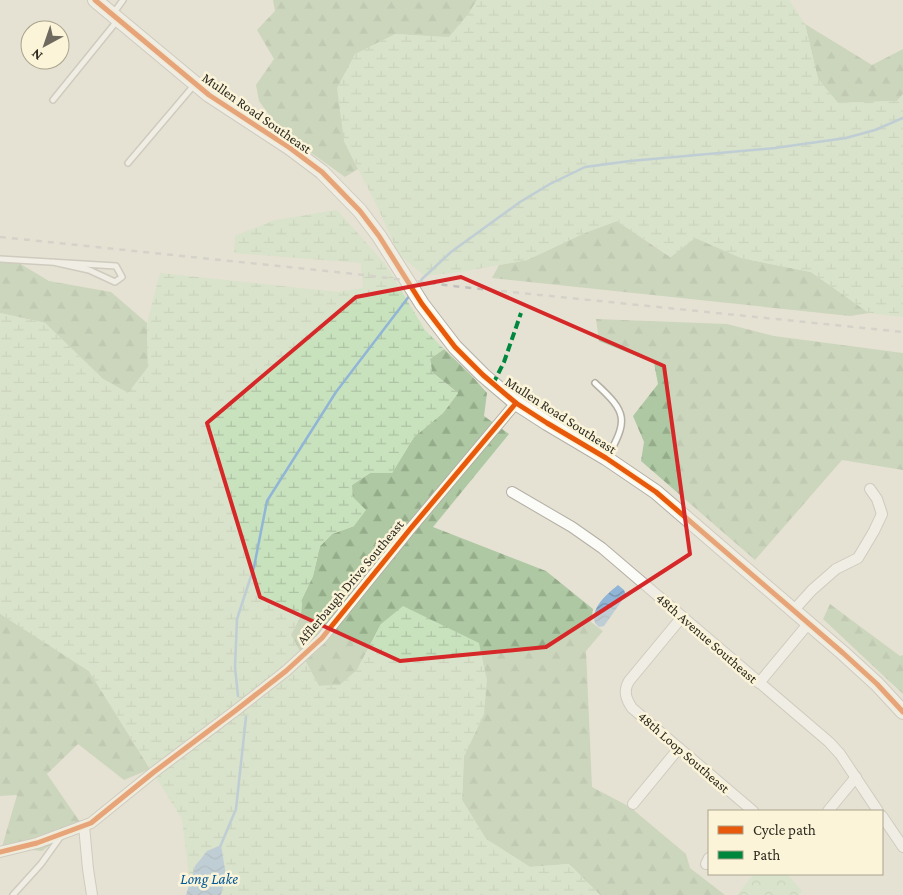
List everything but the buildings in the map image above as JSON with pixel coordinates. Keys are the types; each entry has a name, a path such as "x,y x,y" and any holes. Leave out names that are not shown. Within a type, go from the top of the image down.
{"street":[{"name":"Mullen Road Southeast","path":"95,0 209,95 290,148 322,172 360,211 379,236 431,316 455,347 488,380 516,403 606,458 656,492 878,684 903,712"},
{"name":"Afflerbaugh Drive Southeast","path":"0,852 37,843 91,823 154,772 264,689 317,643 516,403"},
{"path":"793,611 836,568 858,558 882,514 877,499 870,489"},
{"name":"48th Avenue Southeast","path":"512,492 572,527 602,548 829,742 840,754 877,810"},
{"name":"48th Loop Southeast","path":"682,616 629,681 626,698 632,708 750,810"},
{"path":"759,683 808,624"},
{"path":"633,804 679,748"},
{"path":"829,810 856,777"},
{"path":"883,817 903,847"},
{"path":"84,826 92,895"}],"lane":[{"path":"53,100 116,17 123,0"},
{"path":"128,163 195,84"},
{"path":"0,259 52,262 116,266 122,277 115,282 89,270 52,262"},
{"path":"595,384 616,404 622,418 617,439 606,458"},
{"path":"14,895 63,834"}],"highlighted area":[{"path":"461,277 664,366 690,554 546,647 400,661 260,597 207,423 356,297"}],"green space":[{"path":"273,0 477,0 449,38 395,34 344,141 358,169 345,177 282,132 259,101 256,85 274,59 257,30 275,11"},
{"path":"477,0 789,0 805,24 818,79 838,103 897,101 903,94 903,317 869,313 811,272 741,258 695,238 671,257 617,221 587,232 527,260 425,276 399,255 378,208 344,141 337,88 355,54 395,34 449,37"},
{"path":"805,24 872,65 903,49 903,94 897,101 838,103 818,79"},
{"path":"337,210 386,265 425,330 444,349 430,359 432,372 458,393 443,413 414,437 392,473 370,473 352,485 352,496 366,510 354,526 332,534 320,546 313,576 302,599 301,615 291,635 319,686 340,685 357,670 381,624 403,606 479,643 487,680 484,714 464,756 462,800 486,839 530,867 569,864 600,895 221,895 226,875 221,845 203,855 194,870 190,884 182,819 89,671 0,613 0,313 45,323 103,379 128,393 148,367 147,323 160,273 338,292 363,288 361,263 234,253 235,236 275,220"},
{"path":"617,221 670,257 695,237 741,258 811,272 869,313 850,316 492,278 499,265 527,260 587,232"},
{"path":"0,259 14,260 49,281 111,292 147,323 148,368 128,393 103,379 45,323 0,313"},
{"path":"596,319 727,324 774,336 903,353 903,470 842,460 755,560 641,461 644,442 633,416 658,384 654,363 599,341"},
{"path":"444,349 487,393 484,416 509,434 433,527 546,571 593,609 591,622 603,631 586,651 592,787 630,807 686,854 690,868 725,895 600,895 569,864 530,867 486,839 462,800 464,756 484,714 381,624 357,670 340,685 319,686 291,635 301,615 302,599 313,576 320,546 332,534 354,526 352,485 370,473 392,473 414,437 443,413 458,393 432,372 430,359"},
{"path":"830,604 900,656 903,655 903,694 823,619"},
{"path":"0,613 89,671 150,769 124,780 78,744 47,774 80,822 42,851 2,847 17,795 0,796"},
{"path":"753,875 788,875 802,891 799,895 737,895"}],"water":[{"path":"618,585 624,590 626,595 604,626 599,627 595,623 594,617 597,607 604,597"},
{"name":"Long Lake","path":"221,845 226,875 221,895 186,895 195,866 207,851"}],"waterway":[{"path":"417,287 422,279 451,252 520,202 550,184 585,167 775,148 846,138 875,130 903,118"},
{"path":"238,696 235,667 237,619 254,567 267,501 336,392 410,295"},
{"path":"220,847 236,809 246,717"}],"railway":[{"path":"0,237 903,332"}],"marked path":[{"path":"493,384 504,362 521,313"}],"cycle path":[{"path":"95,0 209,95 290,148 322,172 360,211 379,236 422,304 455,347 483,375 516,403 606,458 656,492 843,653 877,684 903,712"},
{"path":"0,852 37,843 91,823 286,671 322,638 516,403"}]}
